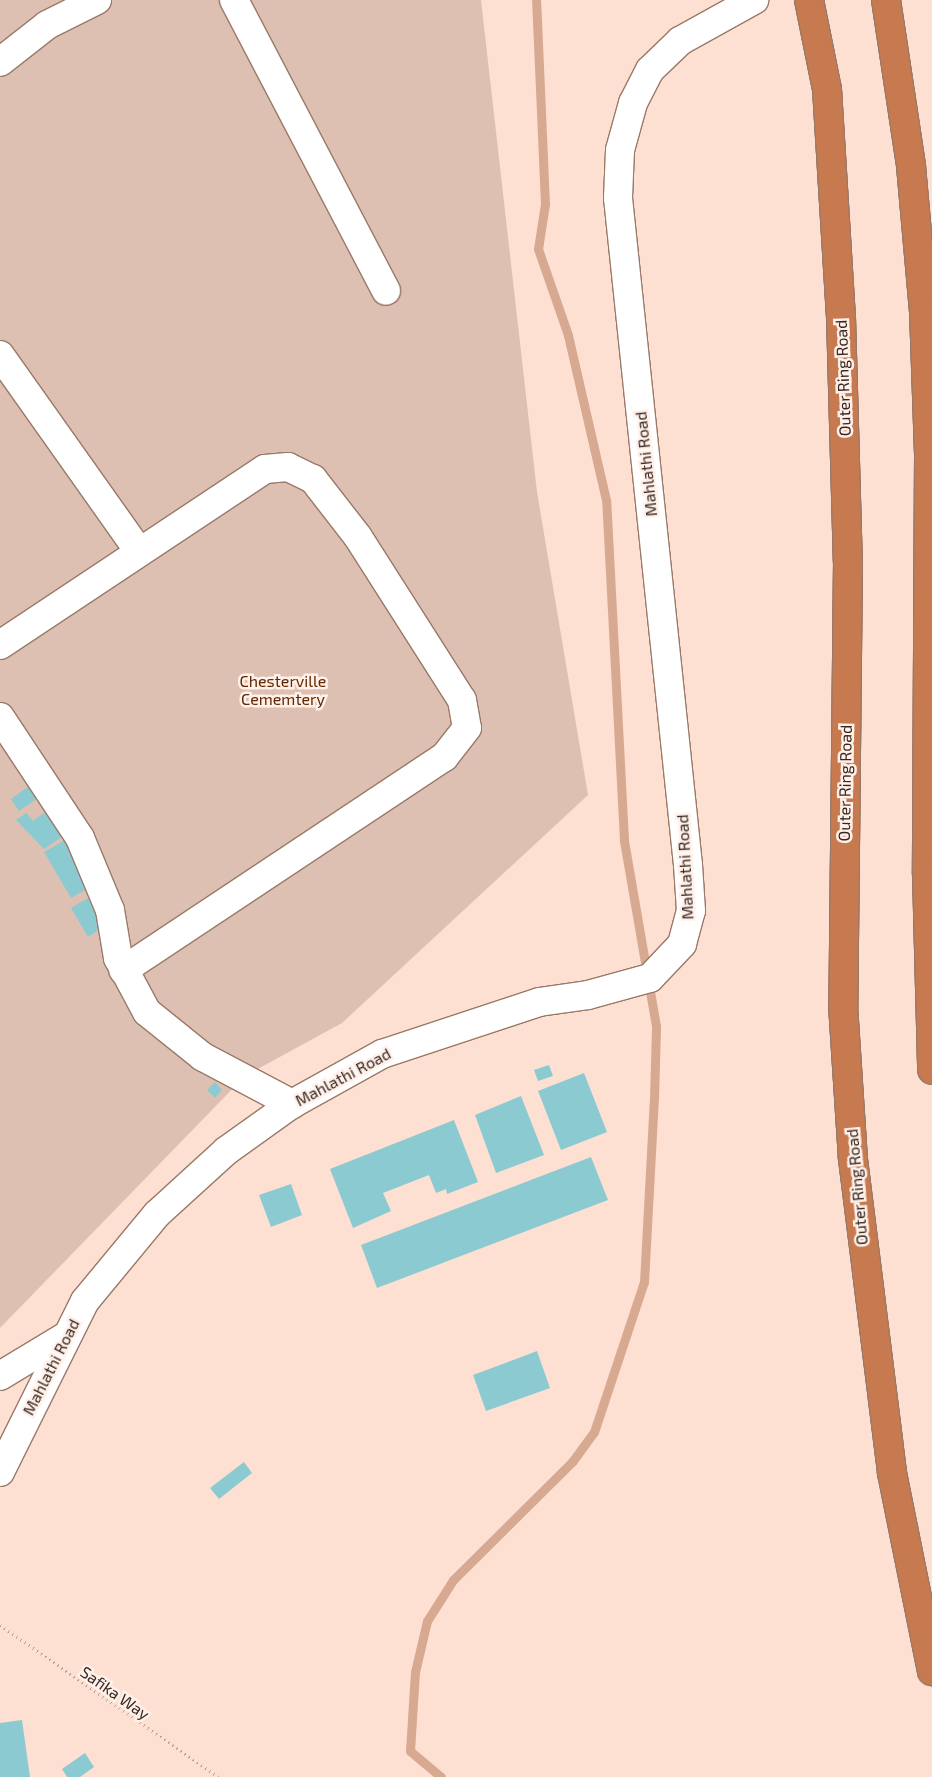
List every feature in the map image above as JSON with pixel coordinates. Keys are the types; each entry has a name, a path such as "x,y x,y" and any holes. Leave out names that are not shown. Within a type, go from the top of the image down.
{"highway":[{"name":"Outer Ring Road","path":"809,0 827,89 841,317 848,562 843,1005 868,1306 910,1563 932,1671"},
{"path":"886,0 897,51 924,311 932,1070"}],"street":[{"path":"0,62 48,25 97,0"},
{"path":"234,0 386,291"},
{"name":"Mahlathi Road","path":"0,1472 85,1301 157,1214 226,1151 292,1104 382,1054 462,1024 539,1002 628,985 650,978 671,959 689,927 688,865 618,198 620,150 633,103 650,70 680,41 754,0"},
{"path":"0,355 138,551"},
{"path":"0,645 138,551 265,469 298,471 313,479 358,537 462,700 468,728 464,738 430,766 123,970"},
{"path":"0,717 80,838 110,910 123,970 147,1012 173,1036 203,1057 292,1104"},
{"path":"0,1376 66,1336"}],"path":[{"name":"Safika Way","path":"0,1625 219,1777"}],"green space":[{"name":"Chesterville Cememtery","path":"0,0 481,0 537,492 588,795 342,1023 245,1076 0,1328"}],"building":[{"path":"33,783 41,796 19,811 11,799"},
{"path":"45,812 63,836 44,849 16,820 26,813 33,821"},
{"path":"65,840 92,886 71,898 44,852"},
{"path":"88,898 105,926 88,937 71,908"},
{"path":"549,1065 553,1076 538,1081 534,1070"},
{"path":"584,1073 607,1132 561,1150 538,1091"},
{"path":"215,1082 222,1090 215,1098 207,1090"},
{"path":"521,1096 544,1155 496,1173 475,1115"},
{"path":"454,1120 478,1182 447,1194 446,1189 436,1193 429,1175 383,1193 391,1211 353,1228 330,1169"},
{"path":"591,1157 608,1200 377,1288 361,1245"},
{"path":"291,1184 302,1215 271,1227 259,1195"},
{"path":"537,1351 550,1388 486,1411 473,1375"},
{"path":"244,1462 252,1473 219,1499 210,1488"},
{"path":"22,1720 30,1777 0,1777 0,1723"},
{"path":"85,1753 94,1767 80,1777 67,1777 62,1769"}],"waterway":[{"path":"441,1777 410,1751 415,1672 427,1621 453,1580 572,1462 594,1432 644,1282 654,1099 656,1026 624,840 606,500 568,335 538,249 545,204 536,0"}]}
